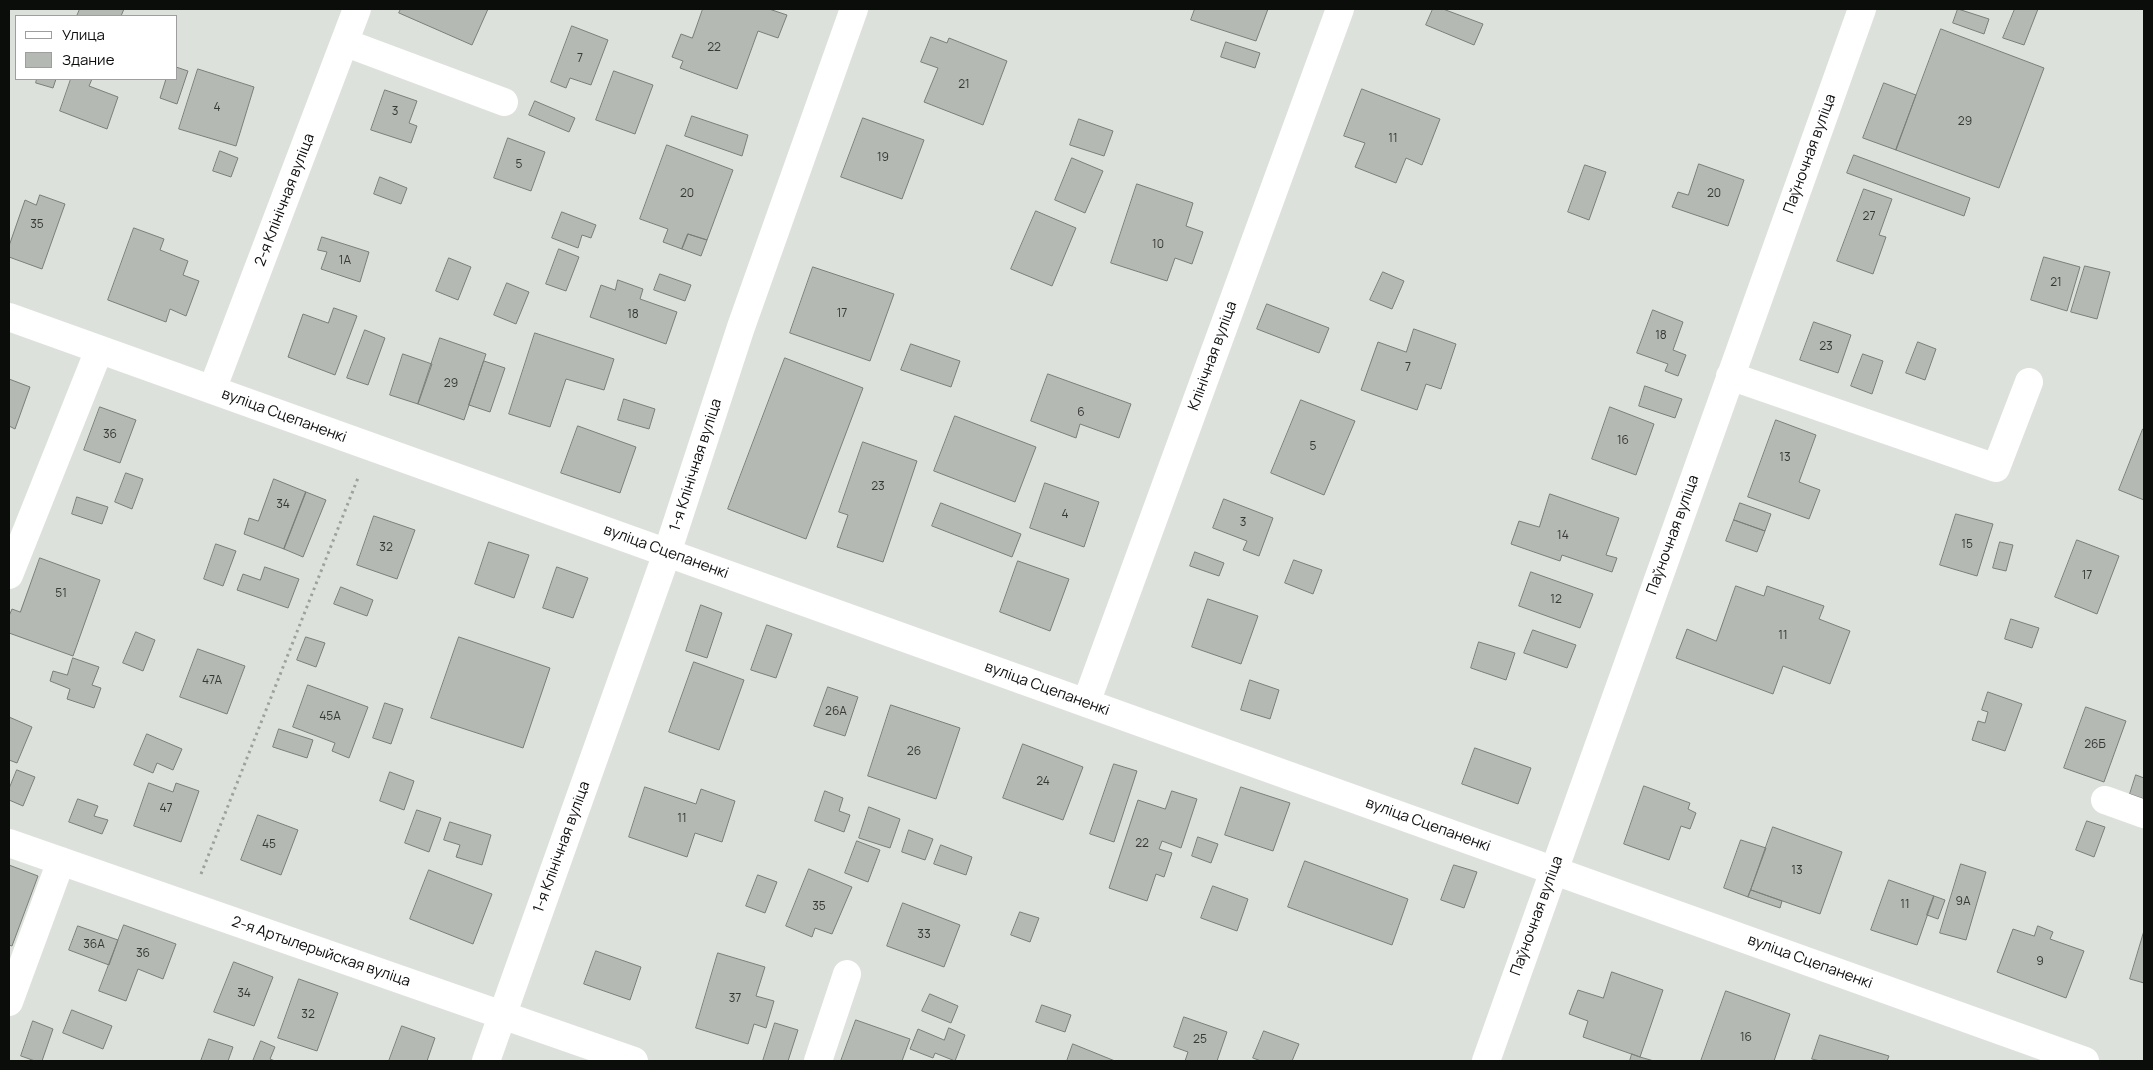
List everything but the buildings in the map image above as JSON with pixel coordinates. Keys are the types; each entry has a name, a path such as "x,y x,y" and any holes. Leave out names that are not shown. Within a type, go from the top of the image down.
{"street":[{"name":"2-я Клінічная вуліца","path":"212,390 358,9"},
{"name":"1-я Клінічная вуліца","path":"486,1061 667,553 741,327 854,9"},
{"name":"Клінічная вуліца","path":"1086,703 1340,9"},
{"name":"Паўночная вуліца","path":"1486,1061 1862,9"},
{"path":"346,43 504,102"},
{"name":"вуліца Сцепаненкі","path":"9,318 2085,1061"},
{"path":"9,575 99,350"},
{"path":"1730,376 1996,468 2029,382"},
{"path":"2105,800 2144,814"},
{"name":"2-я Артылерыйская вуліца","path":"9,843 634,1061"},
{"path":"9,1002 61,862"},
{"path":"818,1061 846,974"}],"path":[{"path":"188,906 370,447"}]}
